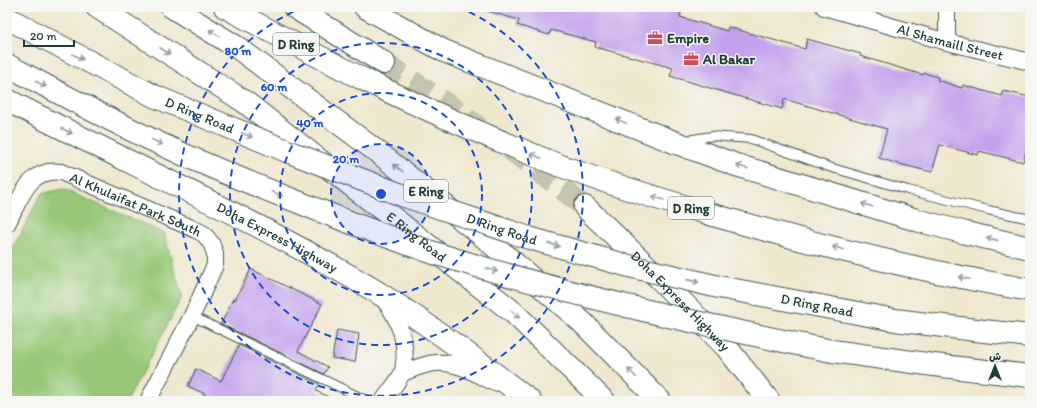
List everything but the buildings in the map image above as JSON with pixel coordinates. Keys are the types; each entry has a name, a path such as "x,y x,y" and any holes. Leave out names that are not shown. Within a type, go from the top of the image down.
{"main road":[{"name":"E Ring Road","path":"97,7 245,102 513,312 604,401"},
{"name":"E Ring","path":"172,7 238,48 379,153 484,237 582,322 660,401"},
{"name":"D Ring","path":"225,7 366,81 446,118 550,162 630,190 760,229 914,268 1030,290"},
{"path":"294,7 384,63"},
{"path":"365,7 444,51 736,165 920,221 1030,248"},
{"name":"D Ring Road","path":"7,18 154,96 287,151 399,194 529,238 626,265 719,287 895,320 984,332 1030,336"},
{"path":"7,65 87,108 176,152 260,188 433,252 543,285 745,334 832,351 1030,376"},
{"name":"Doha Express Highway","path":"7,100 214,203 313,256 377,293 475,358 530,401"},
{"name":"Doha Express Highway","path":"584,207 659,278 727,348 769,401"}],"street":[{"name":"Al Shamaill Street","path":"824,7 946,42 1030,62"},
{"path":"946,42 947,7"},
{"name":"Al Khulaifat Park South","path":"7,224 31,180 37,175 53,170 61,172 204,234 211,243 215,253 215,265 192,316 148,401"},
{"path":"377,293 391,310 401,330 404,352 402,373 383,401"},
{"path":"402,373 430,364 444,362 465,368 530,401"}],"lane":[{"path":"674,142 712,136 751,139 829,166 908,190 988,210 1030,218"},
{"path":"192,316 368,401"}],"green space":[{"path":"63,189 164,233 182,297 127,401 7,401 7,260 41,194"}],"tunnel":[{"path":"384,63 453,108 480,128"},
{"path":"510,149 585,207"}],"place":[{"name":"Empire","path":"655,38"},
{"name":"Al Bakar","path":"691,59"}]}
